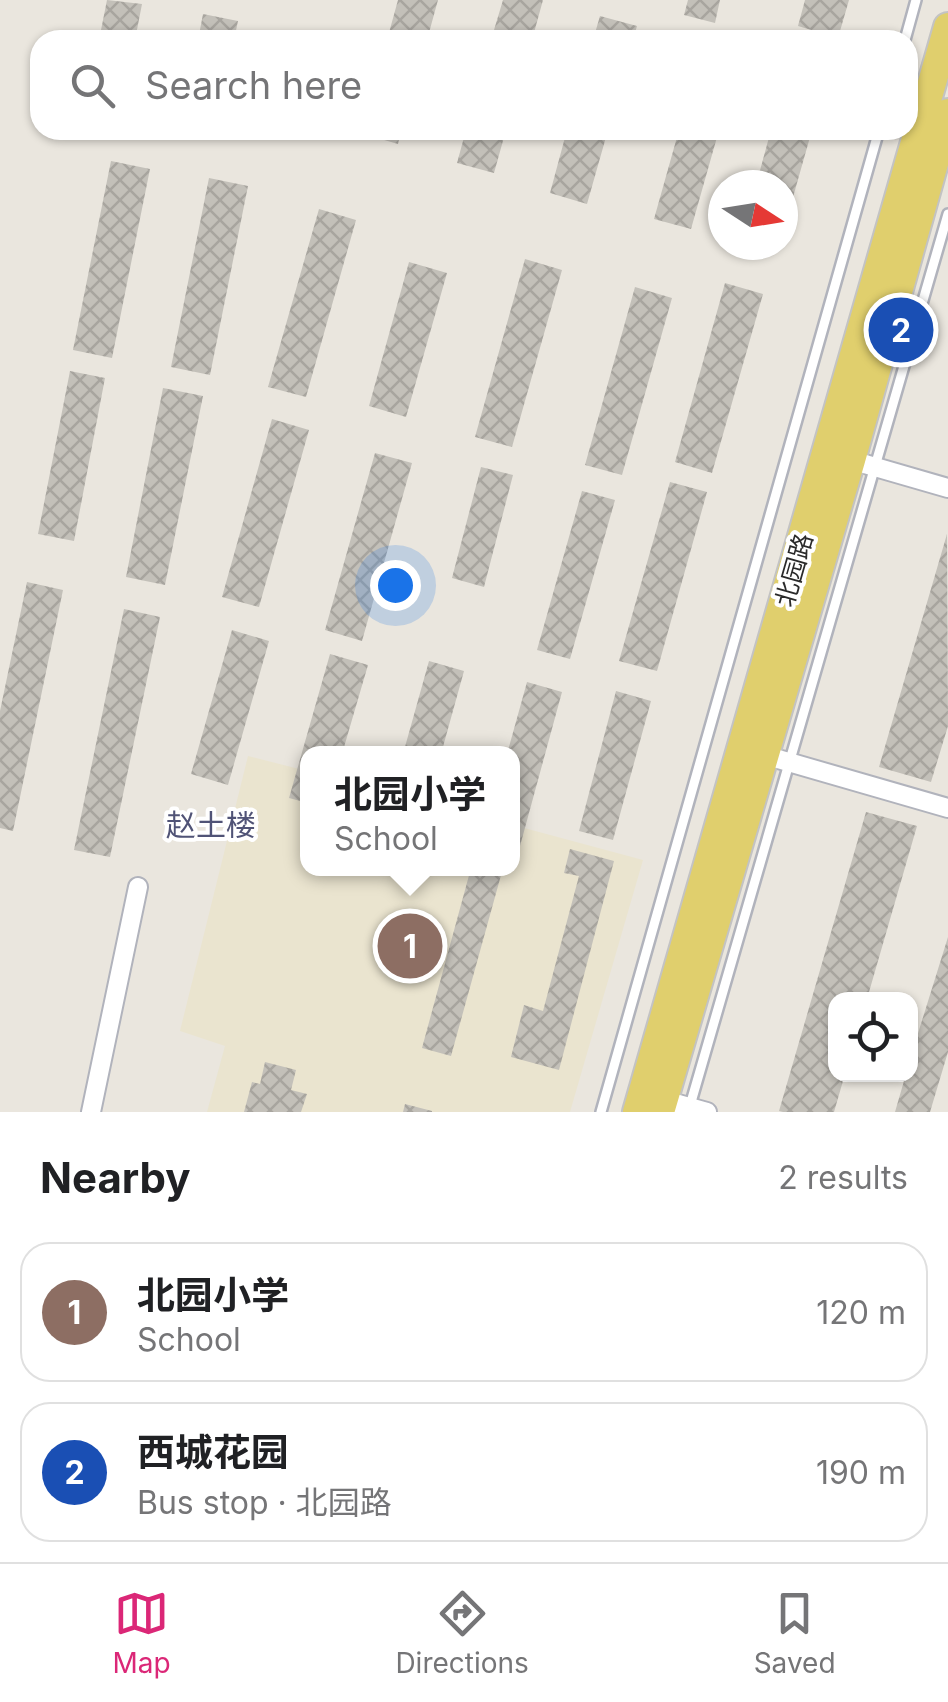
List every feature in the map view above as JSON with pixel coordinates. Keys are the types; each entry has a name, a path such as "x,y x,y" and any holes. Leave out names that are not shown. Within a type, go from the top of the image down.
{"main road":[{"name":"北园路","path":"918,132 948,27"},
{"name":"北园路","path":"682,1108 863,463 939,176 948,113"},
{"name":"北园路","path":"637,1112 916,140"}],"street":[{"path":"863,463 948,488"},
{"path":"777,759 948,808"},
{"path":"91,1112 138,887"}],"lane":[{"path":"908,30 916,0"},
{"path":"601,1112 876,140"},
{"path":"863,463 948,214"}],"shaded area":[{"path":"248,756 300,769 300,876 520,876 520,827 643,860 570,1112 207,1112 225,1046 180,1031"}],"building":[{"path":"107,0 142,4 137,30 101,30"},
{"path":"398,0 438,0 430,30 390,30"},
{"path":"503,0 543,0 535,30 494,30"},
{"path":"688,0 720,0 715,23 684,15"},
{"path":"805,0 849,0 840,30 798,26"},
{"path":"203,14 238,21 236,30 200,30"},
{"path":"600,16 637,26 636,30 596,30"},
{"path":"463,140 503,140 494,173 457,163"},
{"path":"564,140 605,140 587,204 550,193"},
{"path":"676,140 716,140 691,229 654,219"},
{"path":"768,140 809,140 798,180 798,170 760,170"},
{"path":"111,161 150,169 112,358 73,350"},
{"path":"209,178 248,186 210,375 171,367"},
{"path":"319,209 356,220 306,397 268,387"},
{"path":"525,259 562,270 512,447 475,437"},
{"path":"409,262 447,273 406,417 369,406"},
{"path":"725,283 763,294 712,473 675,462"},
{"path":"635,287 672,298 622,475 585,465"},
{"path":"70,371 105,378 74,541 38,534"},
{"path":"163,388 203,396 165,585 126,577"},
{"path":"272,419 309,430 259,607 222,597"},
{"path":"375,453 412,463 362,641 325,630"},
{"path":"481,467 513,475 484,587 452,578"},
{"path":"670,482 707,492 657,671 619,661"},
{"path":"582,491 615,500 570,659 537,650"},
{"path":"947,534 948,726 931,782 879,767"},
{"path":"27,582 63,590 13,831 0,828 0,711"},
{"path":"124,609 160,617 110,857 74,850"},
{"path":"232,630 269,641 228,785 191,774"},
{"path":"330,654 368,665 344,746 304,746"},
{"path":"429,661 464,671 443,746 405,746"},
{"path":"527,682 562,692 520,846 520,746 509,746"},
{"path":"616,691 651,701 613,840 579,831"},
{"path":"300,759 300,801 289,798"},
{"path":"866,812 917,826 869,992 828,992 828,1082 843,1082 834,1112 779,1111"},
{"path":"570,849 614,861 559,1070 511,1057 524,1005 543,1011 579,876 564,873"},
{"path":"469,876 501,876 451,1056 422,1048"},
{"path":"948,937 948,1052 930,1112 895,1112 904,1082 918,1082 918,1033"},
{"path":"265,1062 296,1070 291,1090 307,1094 301,1112 244,1112 252,1082 260,1084"},
{"path":"405,1104 432,1111 432,1112 403,1112"}],"place":[{"name":"西城花园","path":"901,330"},
{"name":"北园小学","path":"410,946"}],"district":[{"name":"赵土楼","path":"211,826"}]}
